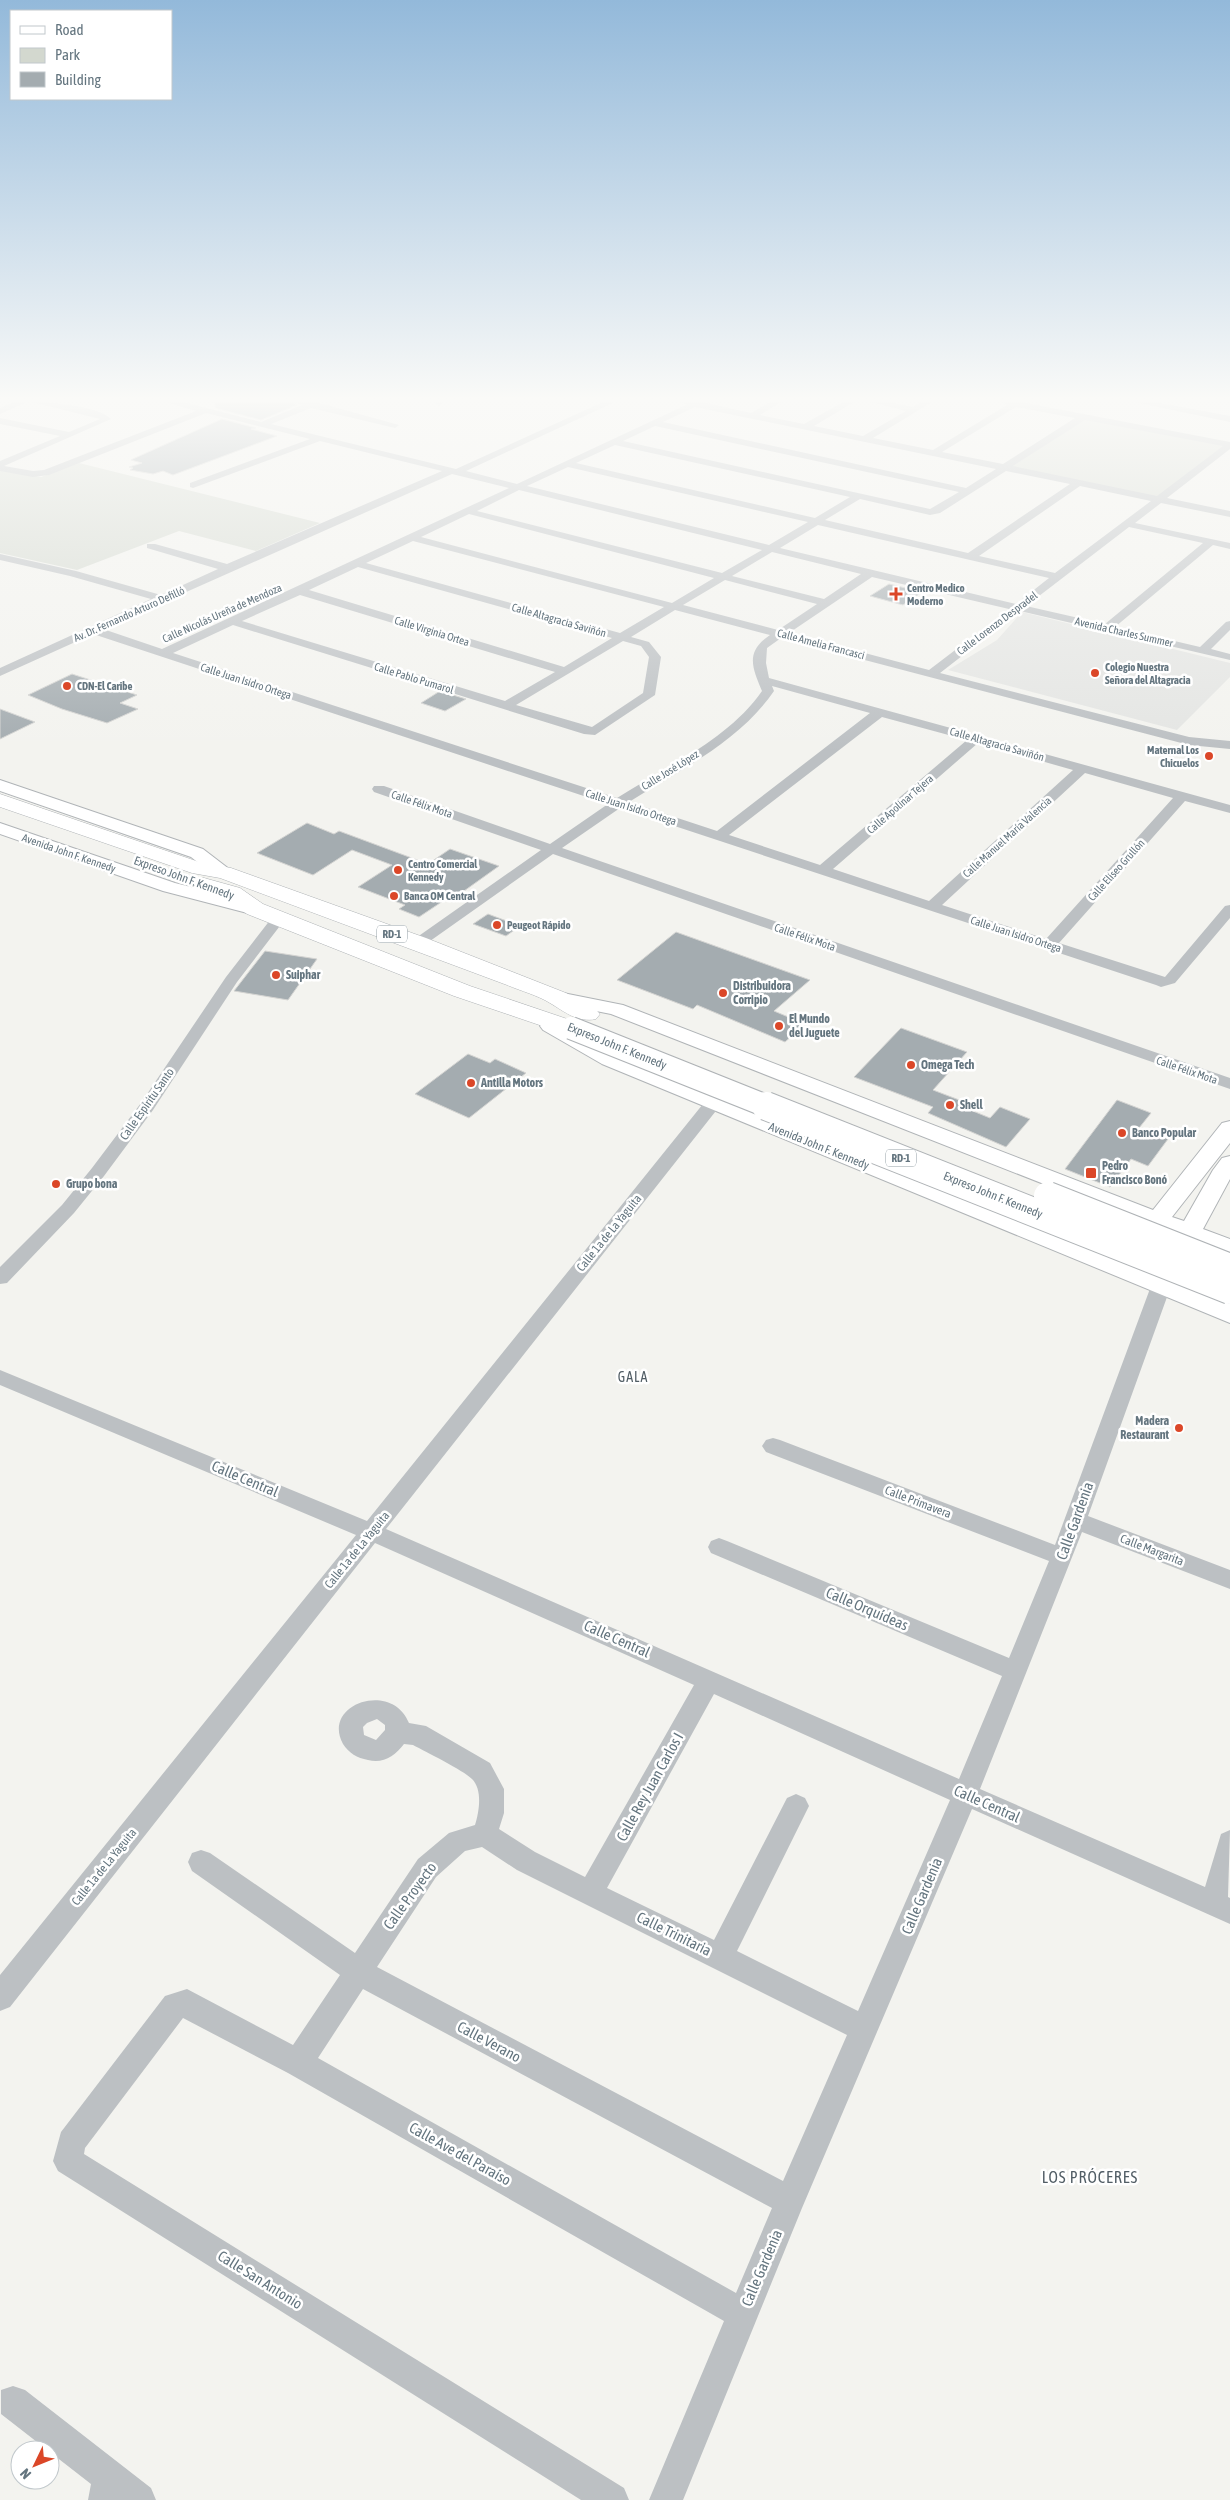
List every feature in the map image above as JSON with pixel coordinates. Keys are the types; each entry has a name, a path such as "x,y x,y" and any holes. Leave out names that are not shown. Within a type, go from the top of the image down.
{"highway":[{"name":"Expreso John F. Kennedy","path":"0,800 232,893 254,909 462,991 526,1011 580,1021 1230,1268"},
{"name":"Expreso John F. Kennedy","path":"0,815 148,858 199,869 224,872 418,943 558,998 570,1007 580,1021 1230,1290"}],"main road":[{"name":"RD-1","path":"0,785 197,852 224,872"},
{"name":"Avenida John F. Kennedy","path":"0,828 169,887 254,909"},
{"name":"RD-1","path":"558,998 616,1009 1230,1248"},
{"name":"Avenida John F. Kennedy","path":"526,1011 609,1060 1161,1286 1230,1312"},
{"path":"1230,1128 1156,1220 1142,1241 1140,1259 1161,1286 1220,1175 1230,1163"},
{"path":"1050,1240 1098,1248 1111,1246 1122,1235 1124,1221 1117,1212 1080,1190"},
{"path":"1230,1257 1220,1257 1203,1266 1196,1281 1205,1292 1230,1312"}],"street":[{"name":"Av. Dr. Fernando Arturo Defilló","path":"0,672 228,568 344,519"},
{"name":"Calle Nicolás Ureña de Mendoza","path":"163,654 453,519"},
{"path":"493,519 825,603"},
{"name":"Avenida Charles Summer","path":"649,519 870,573 1230,657"},
{"path":"806,519 1057,577"},
{"path":"506,706 820,519"},
{"path":"970,557 1026,519"},
{"name":"Calle Lorenzo Despradel","path":"932,673 1134,519"},
{"path":"1127,524 1230,546"},
{"name":"Calle Amelia Francasci","path":"414,538 1189,740 1230,744"},
{"path":"1107,628 1211,542"},
{"path":"151,546 228,568"},
{"path":"0,557 72,573 164,598"},
{"name":"Calle Altagracia Saviñón","path":"358,564 644,644 653,652 655,657 651,690 643,700 595,731"},
{"name":"Calle José López","path":"418,943 618,803 699,752 740,722 763,702 768,691 763,680 759,655 762,646 870,573"},
{"name":"Calle Virginia Ortea","path":"299,592 565,671"},
{"name":"Calle Pablo Pumarol","path":"234,622 588,731 595,731"},
{"path":"1202,650 1230,624"},
{"name":"Calle Juan Isidro Ortega","path":"92,630 1161,982 1170,980 1230,909"},
{"name":"Calle Altagracia Saviñón","path":"763,680 881,711 1230,809"},
{"path":"719,836 881,711"},
{"name":"Calle Apolinar Tejera","path":"823,870 977,738"},
{"name":"Calle Manuel María Valencia","path":"932,906 1083,768"},
{"name":"Calle Félix Mota","path":"379,789 1230,1084"},
{"name":"Calle Eliseo Grullón","path":"1049,945 1183,795"},
{"name":"Calle Espíritu Santo","path":"0,1278 68,1209 98,1172 147,1106 231,980 279,918"},
{"name":"Calle 1a de La Yaguita","path":"0,1998 713,1103"},
{"name":"Calle Gardenia","path":"666,2500 790,2201 965,1795 1016,1670 1062,1557 1161,1286"},
{"name":"Calle Central","path":"0,1377 372,1532 1221,1907"},
{"name":"Calle Primavera","path":"774,1446 1062,1557"},
{"name":"Calle Margarita","path":"1075,1520 1228,1575"},
{"name":"Calle Orquídeas","path":"719,1547 1016,1670"},
{"name":"Calle Rey Juan Carlos I","path":"590,1894 710,1680"},
{"path":"398,1733 417,1734 481,1771 491,1790 491,1813 485,1834"},
{"path":"720,1956 796,1806"},
{"name":"Calle Trinitaria","path":"485,1834 526,1861 590,1894 720,1956 865,2029"},
{"name":"Calle Proyecto","path":"298,2063 427,1868 458,1840 485,1834"},
{"path":"1221,1907 1230,1842"},
{"name":"Calle Verano","path":"201,1862 358,1972 790,2201"},
{"name":"Calle Ave del Paraíso","path":"175,2006 187,2003 298,2063 743,2314"},
{"name":"Calle San Antonio","path":"175,2006 71,2142 68,2161 612,2500"},
{"path":"13,2402 107,2490 139,2500"}],"shaded area":[{"name":"Colegio Nuestra Señora del Altagracia","path":"1022,612 1230,663 1230,677 1177,730 948,670 997,640"}],"green space":[{"path":"0,519 303,519 320,523 256,551 179,531 77,570 0,553"}],"building":[{"name":"Centro Medico Moderno","path":"889,584 922,592 903,605 870,596"},
{"path":"72,674 137,695 120,703 138,709 107,723 62,709 28,695"},
{"path":"440,691 466,699 445,711 421,703"},
{"path":"0,709 35,722 0,739"},
{"path":"307,823 334,834 339,831 428,864 450,849 499,866 450,901 446,899 419,917 399,909 405,905 358,887 392,865 352,850 313,875 257,853"},
{"name":"Peugeot Rápido","path":"488,914 520,926 506,936 473,924"},
{"name":"Distribuidora Corripio","path":"676,932 810,980 774,1011 805,1024 785,1042 697,1005 693,1009 617,980"},
{"name":"Suiphar","path":"265,951 317,959 288,1000 234,991"},
{"name":"Omega Tech","path":"901,1028 967,1052 933,1090 967,1103 963,1107 990,1118 1000,1107 1030,1119 1006,1147 928,1113 933,1107 854,1077"},
{"name":"Antilla Motors","path":"468,1054 490,1063 495,1059 526,1073 469,1118 415,1094"},
{"name":"Banco Popular","path":"1117,1100 1151,1113 1139,1128 1168,1139 1148,1166 1131,1159 1110,1187 1065,1169"}],"place":[{"name":"Centro Medico Moderno","path":"896,594"},
{"name":"Colegio Nuestra Señora del Altagracia","path":"1095,673"},
{"name":"CDN-El Caribe","path":"67,686"},
{"name":"Maternal Los Chicuelos","path":"1209,756"},
{"name":"Centro Comercial Kennedy","path":"398,870"},
{"name":"Banca OM Central","path":"394,896"},
{"name":"Peugeot Rápido","path":"497,925"},
{"name":"Suiphar","path":"276,975"},
{"name":"Distribuidora Corripio","path":"723,993"},
{"name":"El Mundo del Juguete","path":"779,1026"},
{"name":"Omega Tech","path":"911,1065"},
{"name":"Antilla Motors","path":"471,1083"},
{"name":"Shell","path":"950,1105"},
{"name":"Banco Popular","path":"1122,1133"},
{"name":"Pedro Francisco Bonó","path":"1091,1173"},
{"name":"Grupo bona","path":"56,1184"},
{"name":"Madera Restaurant","path":"1179,1428"}],"district":[{"name":"GALA","path":"633,1377"},
{"name":"LOS PRÓCERES","path":"1090,2177"}]}
